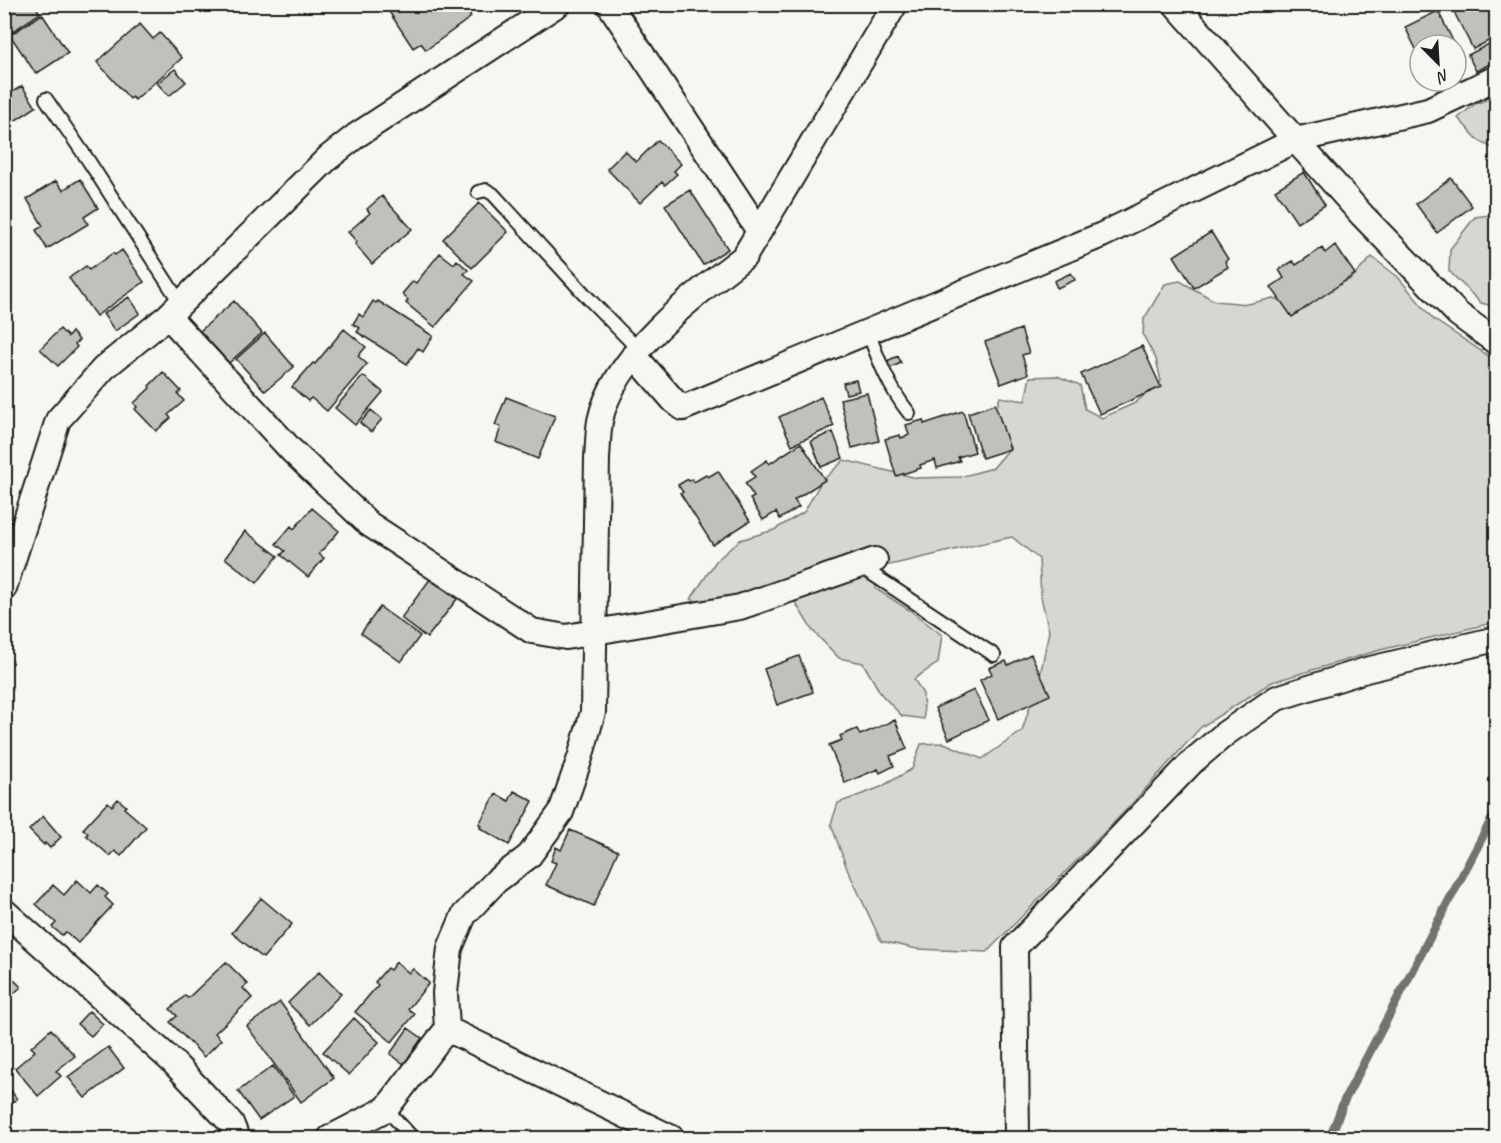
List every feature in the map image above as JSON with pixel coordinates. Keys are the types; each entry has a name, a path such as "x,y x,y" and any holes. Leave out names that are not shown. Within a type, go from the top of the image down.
{"street":[{"path":"4,588 58,420 104,368 174,310 328,158 357,135 558,4"},
{"path":"609,4 759,231"},
{"path":"330,1138 386,1109 447,1029 445,993 450,948 464,915 496,881 529,855 561,812 593,712 597,458 601,420 614,385 636,352 708,284 744,257 896,4"},
{"path":"1175,4 1362,215 1458,314 1497,342"},
{"path":"636,352 674,401 683,408 1102,235 1296,140 1428,110 1497,78"},
{"path":"174,310 292,452 369,524 532,631 566,637 740,607 867,563"},
{"path":"1017,1138 1015,947 1193,761 1226,733 1277,698 1366,670 1497,639"},
{"path":"4,911 173,1062 231,1124 237,1138"},
{"path":"447,1029 672,1138"}],"lane":[{"path":"46,99 88,160 174,310"},
{"path":"478,192 486,190 493,194 636,352"},
{"path":"867,332 895,396 909,413"},
{"path":"867,563 994,655"},
{"path":"386,1109 413,1138"}],"shaded area":[{"path":"1496,96 1496,150 1479,141 1458,118 1475,104"},
{"path":"1496,214 1496,307 1481,303 1449,271 1450,249 1475,217"},
{"path":"1372,257 1398,277 1433,319 1496,361 1496,622 1380,650 1272,682 1201,727 1130,806 987,952 917,949 881,941 846,866 831,824 838,803 881,787 912,769 921,744 944,743 982,759 1022,731 1041,671 1049,631 1041,597 1039,559 1012,537 875,568 876,589 911,611 942,635 938,663 914,679 923,694 924,719 902,716 881,694 863,663 839,658 812,630 786,587 741,594 704,604 691,599 716,561 740,540 774,530 804,512 821,482 844,460 917,478 960,477 993,468 1010,448 992,421 1000,397 1025,401 1030,377 1057,376 1080,385 1085,409 1102,418 1135,403 1161,381 1156,359 1143,335 1144,319 1165,284 1180,281 1215,301 1248,304 1273,298 1304,310 1328,288 1351,279"}],"building":[{"path":"4,4 34,4 40,13 10,33 4,25"},
{"path":"384,4 466,4 471,17 426,50 421,43 413,48"},
{"path":"1468,4 1496,4 1496,37 1473,49 1468,39 1468,33 1465,33 1454,12"},
{"path":"1438,11 1449,33 1408,33 1405,27"},
{"path":"42,14 68,53 36,74 10,35"},
{"path":"140,24 153,39 160,33 182,58 135,100 132,97 130,99 97,62"},
{"path":"1489,44 1496,61 1476,71 1468,55"},
{"path":"175,69 186,82 169,96 157,83"},
{"path":"22,86 36,107 13,122 4,109 4,97"},
{"path":"658,140 681,164 674,171 677,174 665,185 662,182 640,203 607,169 625,151 636,162"},
{"path":"1304,172 1325,205 1297,223 1275,190"},
{"path":"1451,178 1472,206 1437,233 1416,204"},
{"path":"80,179 98,208 84,217 88,224 47,249 36,230 43,226 27,199 56,181 63,190"},
{"path":"690,190 728,249 703,265 665,205"},
{"path":"382,196 412,229 372,264 348,232 370,213 367,209"},
{"path":"479,203 508,232 472,268 443,239"},
{"path":"1211,232 1228,259 1225,261 1228,267 1194,288 1174,256"},
{"path":"1335,245 1355,274 1292,317 1271,287 1284,278 1279,270 1293,261 1296,265 1322,248 1325,253"},
{"path":"122,250 144,282 96,316 69,278 86,266 89,270 113,253 115,255"},
{"path":"440,253 454,264 457,260 468,270 464,274 474,281 435,327 406,303 408,300 402,294 413,281 416,283"},
{"path":"1071,273 1075,280 1057,288 1054,281"},
{"path":"129,297 140,313 115,331 103,314"},
{"path":"234,301 262,333 229,363 200,331"},
{"path":"373,301 376,303 378,301 433,336 423,352 418,348 407,364 357,332 360,328 353,324 359,314 363,317"},
{"path":"60,329 68,337 72,332 79,340 75,344 77,347 58,366 40,349"},
{"path":"344,329 366,347 358,356 367,364 327,411 311,398 308,401 292,387"},
{"path":"1021,329 1029,353 1022,355 1028,374 1001,384 985,342"},
{"path":"265,333 294,367 265,391 236,359"},
{"path":"1142,346 1161,387 1100,414 1081,374"},
{"path":"898,356 901,363 890,368 887,361"},
{"path":"163,372 181,391 178,394 184,401 168,415 171,418 156,431 135,409 137,407 134,403"},
{"path":"363,376 383,392 355,425 335,408"},
{"path":"856,380 859,391 846,394 843,383"},
{"path":"867,393 879,441 852,448 840,399"},
{"path":"506,397 555,416 538,459 496,442 501,427 495,425"},
{"path":"821,397 834,426 792,445 779,417"},
{"path":"995,404 1010,449 982,458 968,413"},
{"path":"371,410 382,419 371,432 360,423"},
{"path":"963,411 975,452 958,457 960,461 937,468 935,460 920,465 921,468 896,476 885,439 909,435 906,425 923,420 924,424"},
{"path":"833,432 843,458 821,467 811,441"},
{"path":"801,443 825,480 794,500 799,507 780,519 776,512 763,520 750,499 754,497 745,483 755,477 751,471 767,460 769,464"},
{"path":"718,471 750,521 713,545 680,493 683,492 678,485 688,479 694,482"},
{"path":"312,508 339,531 319,554 324,558 308,577 281,555 285,551 276,544 291,526 294,529"},
{"path":"245,531 278,556 257,583 225,558"},
{"path":"431,578 457,599 427,638 401,618"},
{"path":"380,607 420,636 401,662 361,633"},
{"path":"1031,654 1050,695 998,719 980,680 992,674 989,668 1006,661 1008,665"},
{"path":"799,656 813,692 777,705 764,669"},
{"path":"974,690 989,720 949,739 935,708"},
{"path":"895,720 907,749 890,756 894,766 880,773 878,769 845,783 829,745 842,740 840,736 857,729 860,735"},
{"path":"514,791 533,801 509,845 480,828 479,824 496,794 509,801"},
{"path":"118,799 126,806 124,808 146,827 121,856 115,851 110,856 86,835 88,833 83,829 108,802 112,806"},
{"path":"43,816 61,837 50,848 29,830"},
{"path":"570,830 618,851 594,906 546,885 556,863 551,861 556,847 561,850"},
{"path":"77,880 91,893 98,885 108,894 105,897 113,905 78,943 66,932 62,935 52,927 56,923 36,904 53,885 64,895"},
{"path":"261,898 292,924 263,958 232,933"},
{"path":"226,962 248,984 243,988 252,998 215,1033 221,1040 204,1057 170,1022 177,1016 170,1009 185,996 188,998"},
{"path":"396,962 409,973 413,969 429,983 408,1009 415,1014 392,1042 355,1012 378,985 375,982 387,968 390,970"},
{"path":"319,972 341,994 310,1025 288,1003"},
{"path":"11,977 21,987 4,1002 4,984"},
{"path":"280,1002 334,1078 301,1102 247,1026"},
{"path":"89,1011 103,1024 91,1036 77,1024"},
{"path":"354,1018 379,1042 349,1075 323,1052"},
{"path":"408,1028 422,1038 404,1064 390,1054"},
{"path":"51,1029 75,1056 56,1071 61,1076 38,1096 15,1068 35,1051 31,1047"},
{"path":"108,1047 124,1068 85,1098 68,1077"},
{"path":"273,1066 294,1096 259,1120 238,1091"},
{"path":"4,1081 17,1099 4,1108"}],"waterway":[{"path":"1330,1138 1344,1101 1496,811"}]}
